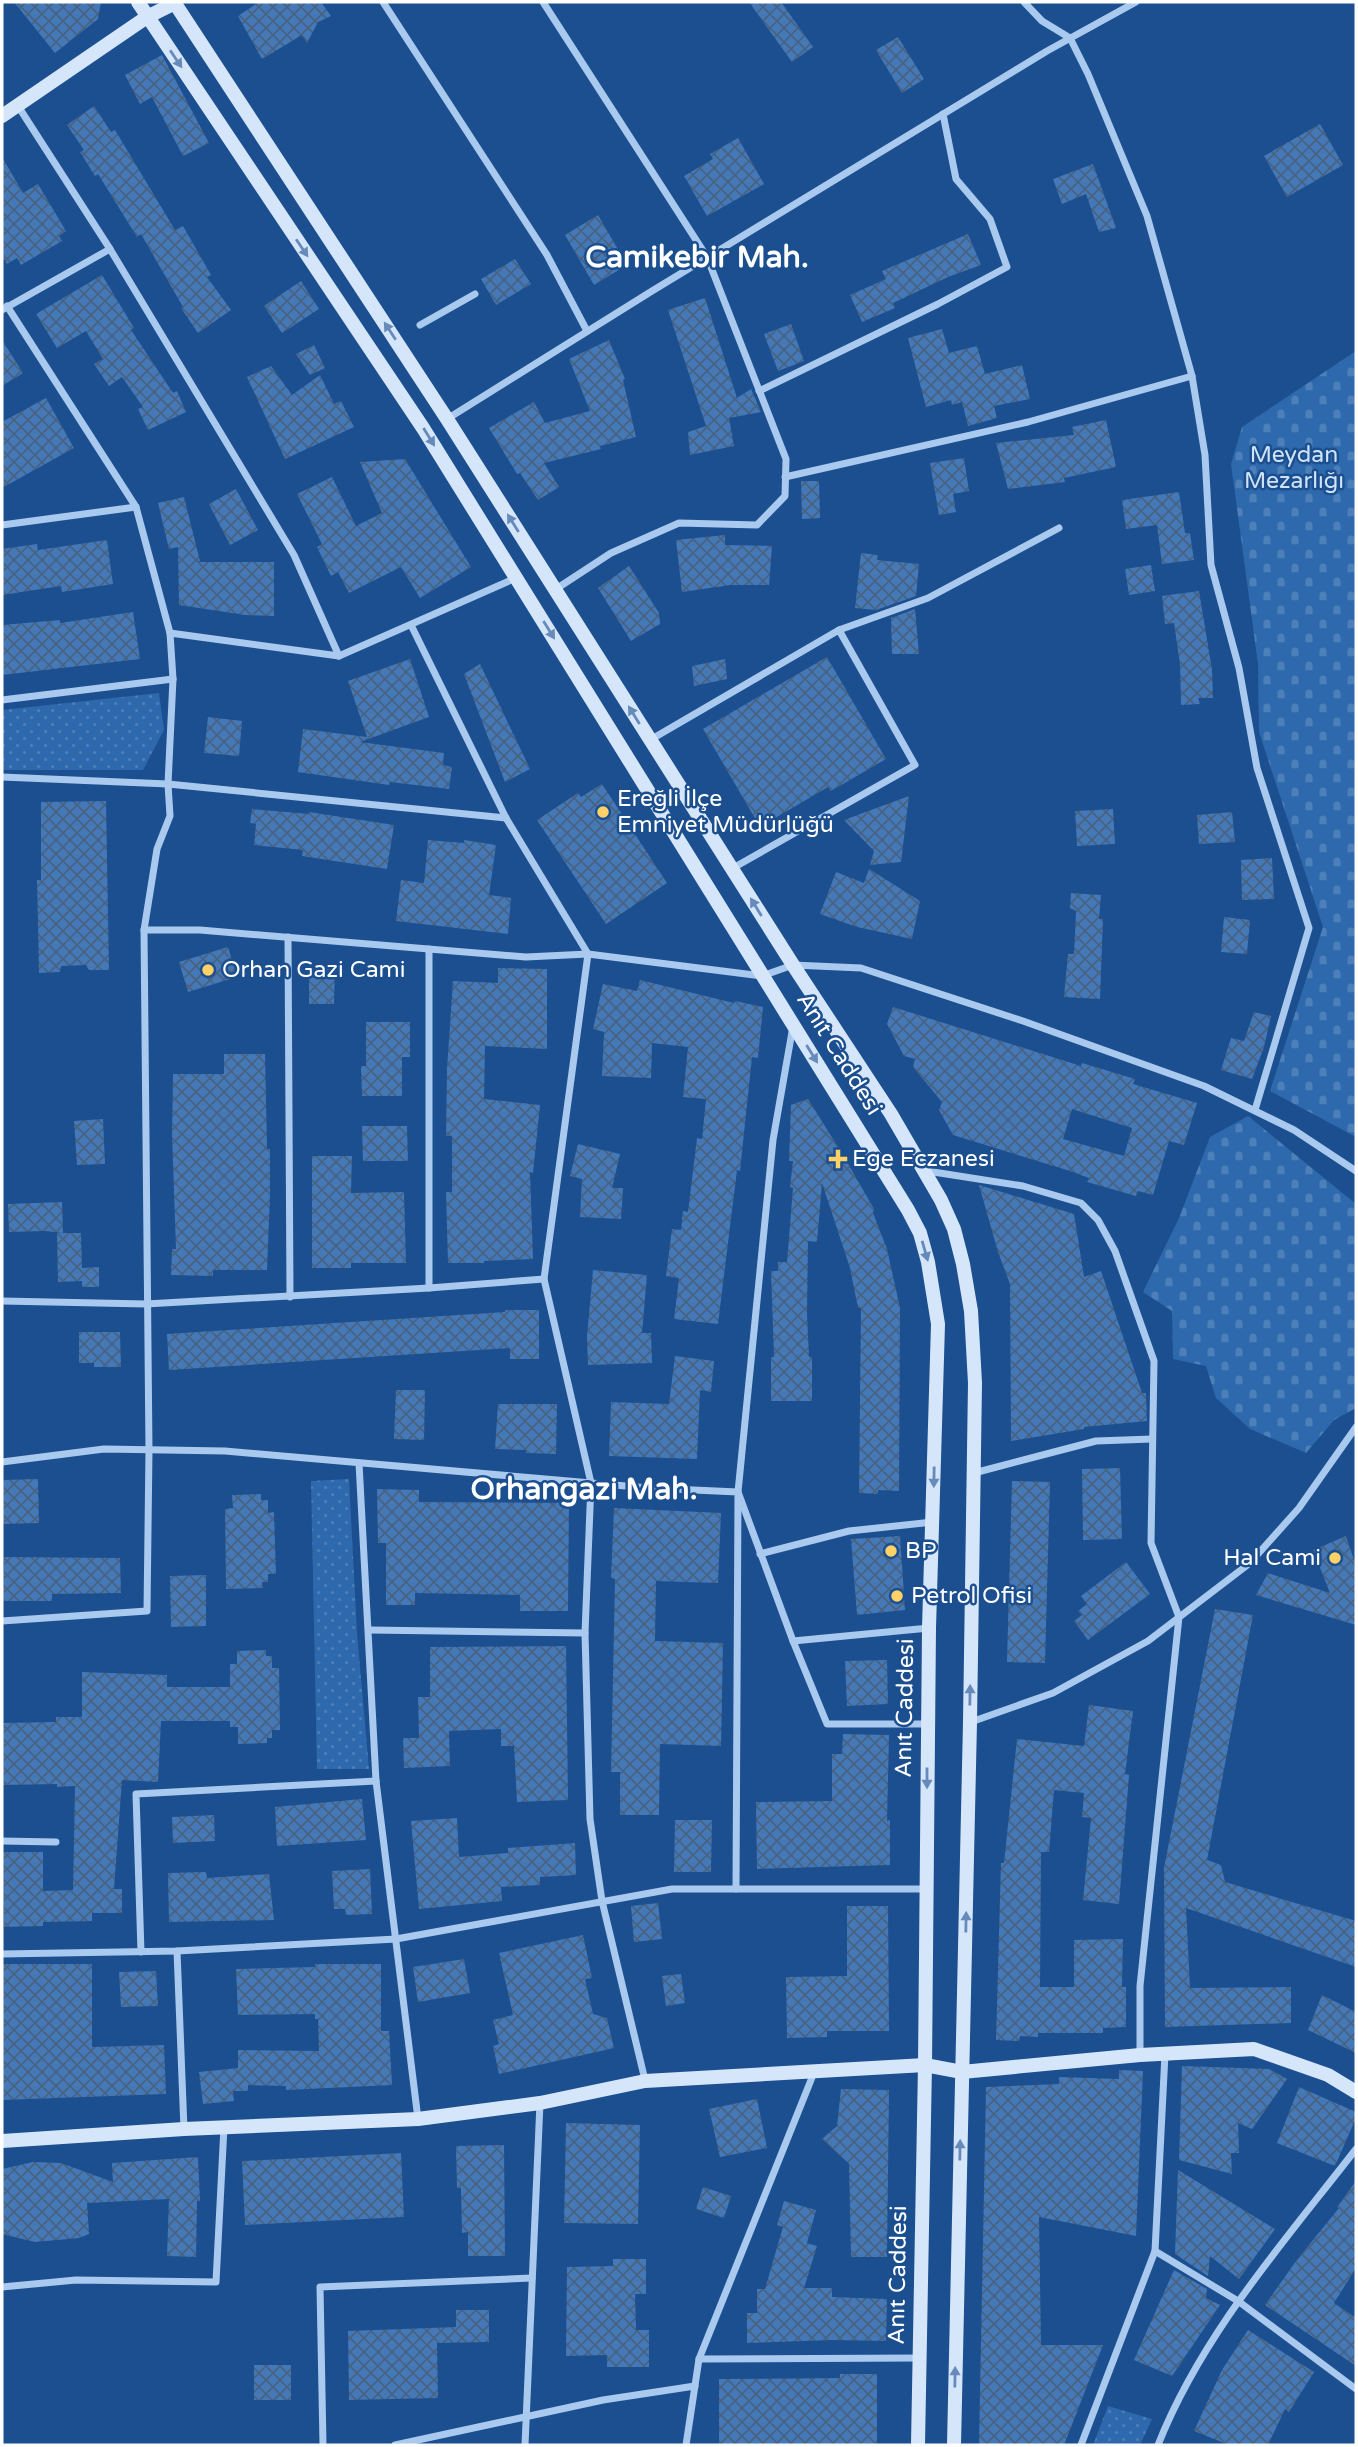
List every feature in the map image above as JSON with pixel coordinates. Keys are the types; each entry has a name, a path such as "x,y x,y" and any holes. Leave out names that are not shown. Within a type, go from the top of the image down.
{"main road":[{"name":"Anıt Caddesi","path":"138,2 423,428 908,1209 919,1233 934,1292 937,1324 929,1628 918,2445"},
{"path":"2,116 147,17 176,2 447,419 793,965 891,1114 941,1200 954,1229 970,1299 974,1355 970,1722 954,2445"},
{"path":"2,2141 184,2129 418,2119 540,2103 645,2081 925,2065 962,2072 1165,2053 1254,2049 1328,2075 1356,2092"}],"street":[{"path":"383,2 547,255 587,331"},
{"path":"543,2 707,257 786,459 785,496 757,525 679,523 611,553 555,590"},
{"path":"1024,2 1042,21 1070,38 1088,74 1147,216 1192,376 1205,455 1211,565 1239,668 1257,768 1309,928 1255,1110"},
{"path":"447,419 943,114 1136,2"},
{"path":"17,105 110,249 294,555 339,656"},
{"path":"759,391 938,304 1007,267 990,219 956,179 943,114"},
{"path":"2,1621 147,1611 149,1450 144,930 157,849 170,817 168,784 173,679 170,633 136,507 5,308 110,249"},
{"path":"420,325 475,294"},
{"path":"785,477 1028,422 1192,376"},
{"path":"2,525 136,507"},
{"path":"650,740 839,630 928,598 1059,528"},
{"path":"170,633 339,656 516,578"},
{"path":"411,625 506,818 588,954 544,1279 591,1483 585,1633 590,1819 602,1901 645,2081"},
{"path":"732,869 915,765 839,630"},
{"path":"2,700 173,679"},
{"path":"2,777 168,784 506,818"},
{"path":"144,930 200,930 526,957 588,954 762,976 793,965 861,968 1023,1021 1204,1086 1294,1129 1356,1171"},
{"path":"288,937 290,1297"},
{"path":"429,949 429,1289"},
{"path":"736,1889 738,1492 773,1140 793,1023"},
{"path":"924,1171 1023,1186 1081,1203 1098,1220 1115,1251 1154,1361 1150,1544 1179,1617 1140,1986 1140,2055"},
{"path":"2,1301 146,1304 429,1289 544,1279"},
{"path":"970,1722 1053,1693 1148,1641 1250,1563 1299,1508 1356,1427"},
{"path":"973,1473 1096,1441 1152,1438"},
{"path":"2,1462 104,1450 225,1451 591,1483 738,1492"},
{"path":"359,1463 376,1781 418,2119"},
{"path":"738,1492 827,1724 928,1724"},
{"path":"760,1554 849,1531 933,1522"},
{"path":"793,1641 929,1628"},
{"path":"370,1630 585,1633"},
{"path":"141,1952 136,1794 376,1781"},
{"path":"2,1841 56,1842"},
{"path":"2,1954 177,1951 396,1939 672,1889 926,1889"},
{"path":"177,1951 184,2129"},
{"path":"1082,2445 1155,2251 1165,2053"},
{"path":"686,2445 699,2359 815,2070"},
{"path":"525,2445 540,2103"},
{"path":"2,2287 76,2280 216,2282 224,2127"},
{"path":"1158,2445 1174,2407 1238,2301 1356,2149"},
{"path":"1155,2251 1238,2301 1356,2389"},
{"path":"323,2445 320,2287 532,2278"},
{"path":"699,2359 919,2358"},
{"path":"395,2445 603,2400 695,2386"}],"green space":[{"name":"Meydan Mezarlığı","path":"1356,351 1356,1137 1270,1091 1323,927 1259,732 1258,664 1231,464 1242,427"},
{"path":"159,693 164,730 143,770 2,770 2,710"},
{"path":"1248,1116 1356,1204 1356,1408 1334,1420 1306,1453 1250,1429 1216,1398 1206,1366 1173,1359 1172,1311 1143,1292 1179,1218 1210,1137"},
{"path":"349,1479 357,1633 369,1769 317,1769 311,1481"},
{"path":"1108,2406 1152,2419 1140,2445 1093,2445"}],"building":[{"path":"14,2 101,2 98,19 55,53"},
{"path":"259,2 321,2 331,16 318,22 307,43 302,35 262,59 238,16"},
{"path":"749,2 781,2 813,47 792,62"},
{"path":"898,37 924,79 902,93 876,50"},
{"path":"162,55 209,143 183,156 152,97 140,104 125,75"},
{"path":"94,106 111,132 115,130 175,230 183,226 211,275 207,277 231,310 198,333 181,308 183,307 141,234 137,237 98,174 95,176 80,152 84,150 67,125"},
{"path":"1320,124 1343,165 1287,197 1264,156"},
{"path":"738,138 764,184 707,216 684,176 713,159 710,154"},
{"path":"2,157 23,193 38,184 66,231 59,236 62,241 21,265 17,258 7,264 2,256"},
{"path":"1093,164 1116,228 1099,232 1086,194 1062,204 1053,179"},
{"path":"598,215 627,265 594,285 565,235"},
{"path":"968,234 981,265 893,303 895,308 862,322 850,295 886,279 882,271"},
{"path":"515,259 531,284 496,305 481,279"},
{"path":"102,275 134,328 131,330 173,393 177,391 186,412 148,430 138,409 143,407 122,377 109,386 94,364 103,359 86,331 57,348 36,314"},
{"path":"301,281 319,309 282,333 264,306"},
{"path":"705,298 737,398 751,389 761,412 729,418 734,446 690,455 688,432 706,426 668,310"},
{"path":"791,324 804,361 778,371 764,334"},
{"path":"942,329 949,353 977,346 985,374 1022,365 1030,399 994,406 997,418 968,426 962,402 952,405 951,400 926,407 908,338"},
{"path":"2,340 23,373 2,386"},
{"path":"609,340 625,379 623,380 636,437 544,463 559,487 538,500 520,473 517,474 489,428 534,402 545,423 590,411 569,359"},
{"path":"314,345 325,368 310,375 296,354"},
{"path":"271,366 292,395 320,375 334,404 341,401 354,427 285,459 247,377"},
{"path":"46,398 74,448 2,488 2,422"},
{"path":"1106,420 1116,467 1064,478 1065,482 1008,489 996,443 1074,435 1072,427"},
{"path":"964,458 969,491 953,494 956,512 939,515 930,463"},
{"path":"405,459 471,567 420,598 401,567 349,593 338,572 331,576 317,547 322,544 297,494 332,477 356,526 382,513 360,462"},
{"path":"801,481 819,481 820,518 802,519"},
{"path":"236,489 258,530 230,545 209,504"},
{"path":"1179,492 1185,533 1190,533 1194,560 1162,564 1157,525 1126,529 1122,500"},
{"path":"184,497 200,561 197,562 274,562 274,616 245,615 179,605 178,547 169,549 158,503"},
{"path":"725,535 725,545 772,546 769,585 731,585 682,592 676,540"},
{"path":"107,540 113,584 62,592 61,586 2,595 2,549 37,544 38,550"},
{"path":"861,553 878,555 877,560 919,564 916,596 876,610 855,608"},
{"path":"1151,565 1155,591 1129,595 1125,569"},
{"path":"629,566 659,613 660,624 631,641 598,588"},
{"path":"1199,591 1212,670 1213,698 1198,698 1200,704 1181,705 1180,664 1174,623 1165,624 1162,596"},
{"path":"915,609 919,654 892,654 891,618"},
{"path":"133,612 140,659 2,675 2,625 60,620 60,623"},
{"path":"827,657 886,759 831,791 828,787 760,827 703,729"},
{"path":"410,659 429,717 360,742 444,753 443,765 452,767 449,789 390,782 389,785 298,772 303,729 367,737 348,681"},
{"path":"725,659 727,679 694,686 692,666"},
{"path":"480,664 530,769 505,782 464,674"},
{"path":"208,717 242,721 239,756 204,753"},
{"path":"602,784 667,883 606,924 537,820 578,793 581,797"},
{"path":"909,796 901,862 870,865 874,851 844,820"},
{"path":"106,801 109,970 89,970 86,965 61,966 60,972 39,973 37,880 41,880 41,802"},
{"path":"252,809 309,812 394,825 387,869 302,856 303,850 254,845 256,824 250,823"},
{"path":"1113,809 1115,844 1077,846 1075,811"},
{"path":"1232,812 1235,842 1199,844 1197,815"},
{"path":"428,840 464,843 464,840 496,845 489,895 511,898 508,934 396,921 401,880 424,883"},
{"path":"1272,858 1274,899 1242,900 1241,860"},
{"path":"869,869 920,901 912,939 857,927 820,914 836,872 864,883"},
{"path":"1071,893 1101,895 1099,919 1103,919 1100,999 1064,997 1068,954 1074,954 1076,911 1070,908"},
{"path":"1224,917 1250,920 1247,954 1221,952"},
{"name":"Orhan Gazi Cami","path":"228,947 237,977 188,992 179,962"},
{"path":"309,967 335,967 334,1004 309,1004"},
{"path":"498,968 547,969 547,1049 485,1046 484,1099 540,1105 533,1173 530,1172 533,1259 448,1263 446,1192 452,1192 452,1136 446,1136 447,1069 453,981 498,983"},
{"path":"640,980 734,1003 735,1001 763,1007 758,1058 752,1057 740,1171 737,1170 718,1324 674,1319 679,1278 666,1276 672,1229 681,1230 683,1211 688,1212 697,1138 702,1139 706,1099 683,1097 688,1047 652,1043 651,1078 602,1076 604,1032 593,1029 603,984 637,991"},
{"path":"893,1007 1081,1066 1082,1063 1135,1079 1133,1084 1197,1103 1184,1145 1169,1141 1153,1195 1138,1191 1136,1196 1087,1182 1089,1178 1070,1171 953,1135 939,1110 942,1102 913,1067 915,1059 904,1056 887,1024","holes":["1072,1109 1132,1128 1124,1156 1063,1139"]},
{"path":"1254,1012 1271,1016 1264,1047 1252,1079 1221,1070 1231,1038 1244,1041"},
{"path":"366,1022 410,1022 410,1057 402,1057 402,1096 362,1096 361,1066 366,1066"},
{"path":"224,1054 265,1054 267,1149 270,1149 267,1270 213,1270 213,1276 171,1275 172,1249 176,1249 173,1074 224,1074"},
{"path":"808,1099 874,1209 873,1213 887,1249 900,1308 899,1491 859,1493 861,1308 858,1308 850,1268 822,1183 817,1242 808,1241 807,1314 809,1357 812,1357 812,1401 771,1401 771,1357 774,1357 771,1271 778,1271 778,1262 787,1262 793,1188 790,1187 793,1161 789,1161 791,1105"},
{"path":"103,1119 105,1164 77,1165 74,1121"},
{"path":"362,1126 407,1126 408,1161 363,1161"},
{"path":"578,1144 620,1154 612,1188 623,1188 621,1219 580,1217 582,1179 570,1176"},
{"path":"312,1156 352,1156 351,1193 404,1192 406,1263 351,1263 351,1268 312,1268"},
{"path":"979,1185 1074,1214 1084,1277 1101,1271 1142,1393 1146,1393 1147,1421 1084,1427 1011,1441 1010,1284"},
{"path":"62,1202 63,1233 9,1232 8,1204"},
{"path":"57,1233 81,1233 82,1268 99,1267 99,1287 82,1287 82,1281 58,1282"},
{"path":"593,1270 647,1275 642,1333 651,1333 652,1363 588,1365 587,1336"},
{"path":"505,1310 539,1310 539,1359 510,1359 510,1348 169,1370 167,1334"},
{"path":"79,1332 120,1332 121,1367 94,1367 94,1363 79,1363"},
{"path":"675,1356 714,1361 711,1392 700,1390 697,1459 609,1456 611,1402 669,1404"},
{"path":"396,1390 425,1390 424,1440 394,1439"},
{"path":"498,1404 557,1404 556,1454 495,1449"},
{"path":"1120,1468 1122,1539 1083,1540 1082,1469"},
{"path":"38,1479 39,1523 2,1524 2,1480"},
{"path":"1012,1481 1050,1482 1045,1663 1007,1662"},
{"path":"377,1489 419,1490 419,1502 569,1503 568,1611 520,1611 520,1595 415,1593 415,1605 386,1605 386,1543 378,1543"},
{"path":"261,1494 261,1500 268,1500 268,1513 274,1512 276,1574 268,1574 268,1582 262,1582 263,1588 226,1589 225,1509 233,1508 232,1495"},
{"path":"614,1508 721,1513 718,1583 656,1581 655,1641 723,1643 721,1746 660,1744 659,1815 620,1815 620,1772 611,1772 615,1579 611,1578"},
{"path":"900,1536 905,1610 857,1615 851,1539"},
{"path":"1346,1536 1356,1566 1356,1625 1256,1595 1268,1573 1330,1593 1313,1550"},
{"path":"4,1557 120,1558 121,1593 52,1594 52,1601 3,1601"},
{"path":"1126,1562 1150,1594 1088,1640 1074,1621 1082,1615 1078,1611 1087,1604 1081,1596"},
{"path":"206,1575 206,1626 171,1627 170,1576"},
{"path":"1215,1609 1253,1615 1207,1860 1221,1865 1225,1882 1356,1921 1356,1967 1186,1908 1190,1988 1291,1987 1291,2023 1165,2027 1164,1868"},
{"path":"566,1646 568,1800 517,1802 514,1746 501,1746 501,1729 449,1731 450,1766 404,1768 403,1738 419,1738 418,1697 430,1697 430,1647"},
{"path":"266,1650 266,1656 272,1656 272,1668 279,1668 280,1730 272,1730 272,1738 267,1738 267,1743 238,1744 238,1727 230,1727 230,1721 161,1721 158,1782 122,1780 114,1889 122,1889 122,1913 92,1913 92,1921 43,1922 43,1926 4,1927 3,1852 43,1852 43,1891 73,1890 75,1786 2,1785 2,1723 56,1722 56,1717 82,1717 82,1672 167,1675 167,1687 230,1687 230,1664 237,1664 237,1651"},
{"path":"887,1660 888,1704 847,1706 845,1661"},
{"path":"1089,1705 1133,1711 1125,1774 1129,1775 1119,1904 1083,1900 1091,1818 1082,1817 1084,1793 1054,1790 1049,1852 1041,1852 1040,1987 1074,1987 1074,1940 1123,1939 1122,1987 1126,1987 1126,2027 1103,2028 1103,2033 1038,2033 1038,2037 1020,2036 1019,2041 996,2040 1001,1863 1004,1863 1017,1739 1084,1746"},
{"path":"843,1734 889,1735 887,1821 890,1820 890,1865 757,1869 756,1802 832,1801 832,1754 842,1754"},
{"path":"362,1799 366,1840 277,1846 275,1807"},
{"path":"214,1815 215,1841 173,1843 172,1817"},
{"path":"457,1818 459,1857 508,1853 508,1848 575,1843 576,1875 540,1877 540,1885 501,1887 502,1901 419,1909 411,1821"},
{"path":"675,1820 712,1820 711,1872 674,1872"},
{"path":"370,1869 372,1914 346,1915 345,1909 334,1909 332,1871"},
{"path":"206,1872 207,1878 269,1874 274,1920 169,1922 168,1873"},
{"path":"658,1903 662,1939 634,1942 631,1906"},
{"path":"847,1906 888,1906 889,2031 827,2031 827,2037 787,2038 786,1977 847,1976"},
{"path":"583,1935 592,1978 585,1979 593,2014 607,2018 614,2048 499,2074 493,2046 499,2044 493,2020 513,2015 499,1953"},
{"path":"464,1959 470,1993 418,2002 413,1967"},
{"path":"2,1964 92,1964 92,2047 164,2045 166,2094 2,2100"},
{"path":"315,1964 381,1964 381,2031 389,2031 392,2085 286,2090 286,2086 248,2085 248,2091 233,2091 234,2101 203,2104 199,2072 238,2068 238,2050 319,2051 318,2019 315,2019 315,2014 238,2015 236,1969 315,1967"},
{"path":"156,1971 158,2006 121,2007 119,1972"},
{"path":"681,1974 685,2003 666,2006 662,1976"},
{"path":"1322,1995 1356,2012 1356,2053 1308,2030"},
{"path":"1182,2066 1269,2069 1287,2079 1252,2129 1238,2123 1239,2153 1231,2153 1232,2174 1179,2160"},
{"path":"1119,2070 1143,2071 1136,2236 1039,2217 1041,2345 1103,2345 1064,2445 979,2445 986,2087 1059,2084 1059,2077 1119,2079"},
{"path":"1299,2087 1356,2112 1356,2118 1335,2166 1277,2143"},
{"path":"841,2089 889,2090 887,2257 851,2257 849,2164 822,2139 837,2126"},
{"path":"757,2099 767,2148 720,2157 709,2109"},
{"path":"566,2123 640,2125 638,2224 564,2223"},
{"path":"504,2145 505,2256 468,2256 468,2232 462,2233 461,2188 457,2188 456,2146"},
{"path":"401,2153 404,2217 245,2225 242,2161"},
{"path":"198,2157 200,2201 197,2201 196,2257 167,2256 169,2199 87,2203 89,2234 79,2238 35,2242 2,2234 2,2169 33,2162 61,2163 113,2182 112,2163"},
{"path":"1178,2170 1275,2229 1239,2279 1210,2256 1208,2276 1175,2254"},
{"path":"1356,2181 1356,2268 1334,2303 1356,2318 1356,2366 1265,2305 1339,2208 1337,2207"},
{"path":"703,2187 731,2196 724,2218 696,2209"},
{"path":"784,2201 816,2210 807,2243 817,2246 804,2288 832,2288 832,2297 887,2299 886,2341 747,2343 747,2313 757,2313 757,2289 765,2289 783,2227 777,2225"},
{"path":"613,2259 646,2259 646,2294 635,2294 636,2330 649,2330 649,2367 607,2367 607,2355 566,2356 567,2267 613,2266"},
{"path":"1174,2270 1207,2289 1206,2298 1220,2305 1172,2376 1134,2360"},
{"path":"456,2310 489,2310 489,2342 437,2343 438,2398 349,2400 348,2331 456,2327"},
{"path":"1248,2330 1314,2372 1289,2412 1285,2409 1268,2445 1229,2445 1194,2431 1222,2370"},
{"path":"254,2365 291,2365 291,2400 254,2400"},
{"path":"840,2374 877,2374 877,2445 719,2445 719,2379 840,2378"}],"place":[{"name":"Ereğli İlçe Emniyet Müdürlüğü","path":"603,812"},
{"name":"Orhan Gazi Cami","path":"208,970"},
{"name":"Ege Eczanesi","path":"838,1159"},
{"name":"BP","path":"891,1551"},
{"name":"Hal Cami","path":"1335,1558"},
{"name":"Petrol Ofisi","path":"897,1596"}],"district":[{"name":"Camikebir Mah.","path":"697,257"},
{"name":"Orhangazi Mah.","path":"584,1489"}]}
